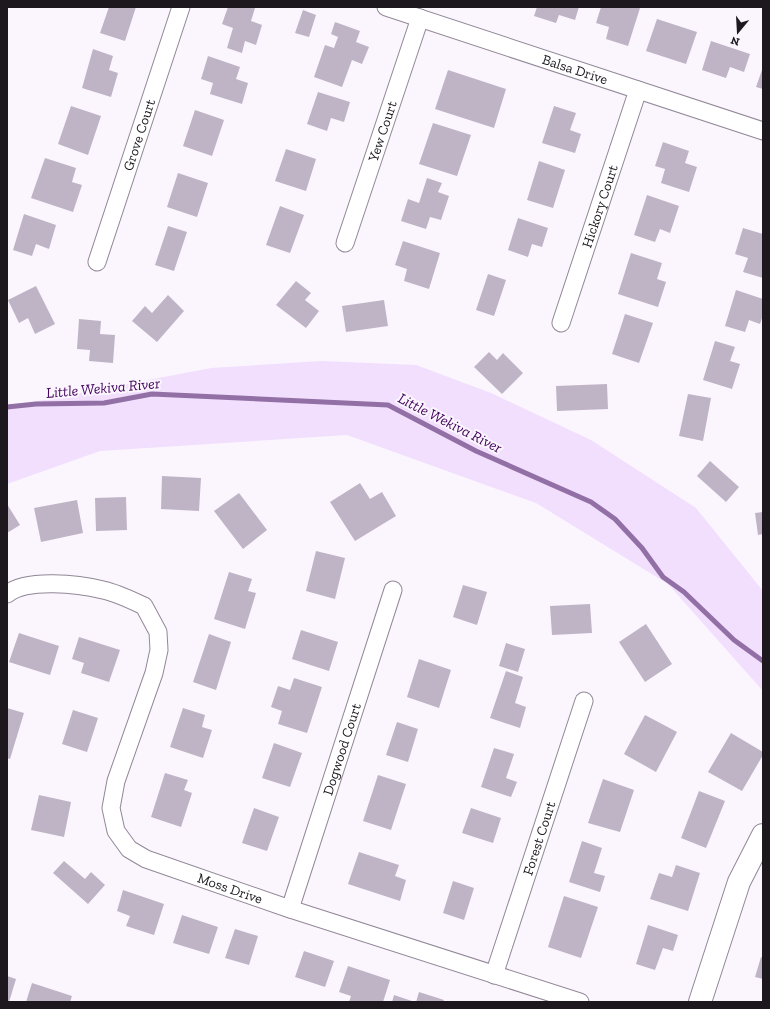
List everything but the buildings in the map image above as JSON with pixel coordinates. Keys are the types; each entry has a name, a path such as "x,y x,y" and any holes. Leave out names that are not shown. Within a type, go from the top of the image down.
{"street":[{"name":"Grove Court","path":"97,262 181,7"},
{"name":"Balsa Drive","path":"386,7 763,131"},
{"name":"Yew Court","path":"345,243 420,18"},
{"name":"Hickory Court","path":"561,323 638,90"},
{"name":"Moss Drive","path":"7,594 12,590 43,583 104,590 144,606 158,632 159,650 154,673 116,781 111,808 116,831 129,849 146,859 290,909 580,1002"},
{"name":"Dogwood Court","path":"290,909 393,590"},
{"name":"Forest Court","path":"494,975 584,701"},
{"path":"700,1002 739,882 763,835"}],"shaded area":[{"path":"321,361 416,365 491,393 591,440 696,508 763,591 763,691 668,584 536,503 347,435 100,451 7,484 7,407 211,368"}],"waterway":[{"name":"Little Wekiva River","path":"7,407 36,404 104,403 152,394 388,405 476,451 591,502 615,519 642,548 663,577 684,592 734,640 763,661"}]}
